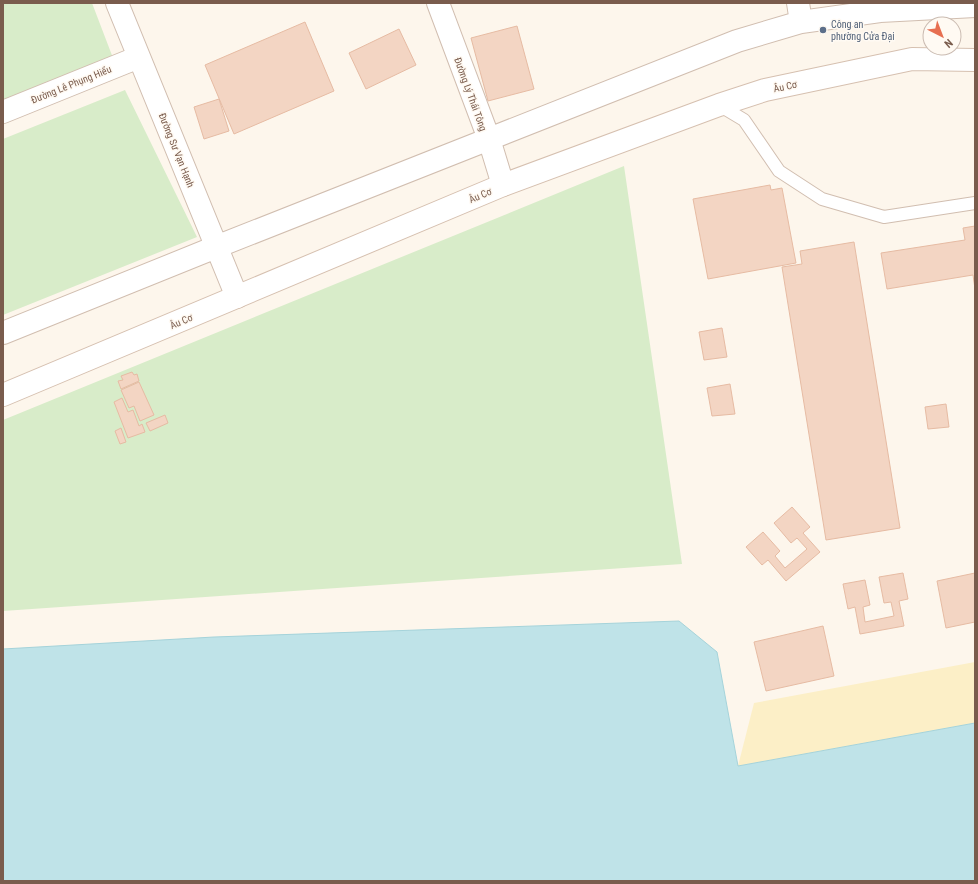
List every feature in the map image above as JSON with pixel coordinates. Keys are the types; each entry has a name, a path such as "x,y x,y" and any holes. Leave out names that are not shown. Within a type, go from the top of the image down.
{"street":[{"name":"Đường Sư Vạn Hạnh","path":"117,3 237,297"},
{"name":"Đường Lý Thái Tông","path":"438,3 488,139 503,185"},
{"path":"3,333 737,41 799,13 880,11 975,6"},
{"name":"Đường Lê Phụng Hiểu","path":"3,112 139,57"},
{"name":"Âu Cơ","path":"3,395 503,185 719,105 765,90 912,59 975,60"}],"lane":[{"path":"719,105 744,120 779,171 822,199 884,217 975,203"}],"green space":[{"path":"3,3 92,3 113,58 3,103"},
{"path":"125,90 197,237 3,315 3,139"},
{"path":"624,166 682,564 3,611 3,420"}],"sand":[{"path":"975,662 975,723 738,766 754,703"}],"water":[{"path":"679,621 717,652 738,766 975,723 975,881 3,881 3,649 214,637"}],"building":[{"path":"305,22 334,91 234,134 205,65"},
{"path":"517,26 534,89 488,101 471,38"},
{"path":"399,29 416,65 366,89 349,53"},
{"path":"219,99 229,131 204,139 194,107"},
{"path":"770,185 771,190 782,188 796,263 708,279 693,199"},
{"path":"975,226 975,289 973,275 887,289 881,253 965,240 963,228"},
{"path":"854,242 900,528 826,540 782,267 802,264 800,251"},
{"path":"722,328 727,357 704,360 699,332"},
{"path":"132,372 134,375 137,374 139,381 121,389 118,381 123,380 121,376"},
{"path":"139,382 154,415 140,421 134,406 129,408 121,390"},
{"path":"730,384 735,414 712,416 707,388"},
{"path":"122,398 128,412 133,410 139,426 142,424 145,432 128,438 114,402"},
{"path":"946,404 949,427 928,429 925,407"},
{"path":"165,415 168,423 150,431 146,423"},
{"path":"121,428 126,442 120,444 115,431"},
{"path":"792,507 810,527 803,533 820,552 786,581 768,560 762,565 746,547 763,532 780,551 775,556 785,568 807,549 797,538 791,543 774,523"},
{"path":"903,573 908,599 899,601 904,626 860,634 855,607 848,609 843,584 865,580 870,605 863,607 865,622 894,616 891,602 884,603 879,577"},
{"path":"975,573 975,622 946,628 937,581"},
{"path":"823,626 834,676 766,691 754,642"}],"place":[{"name":"Công an phường Cửa Đại","path":"823,30"}]}
